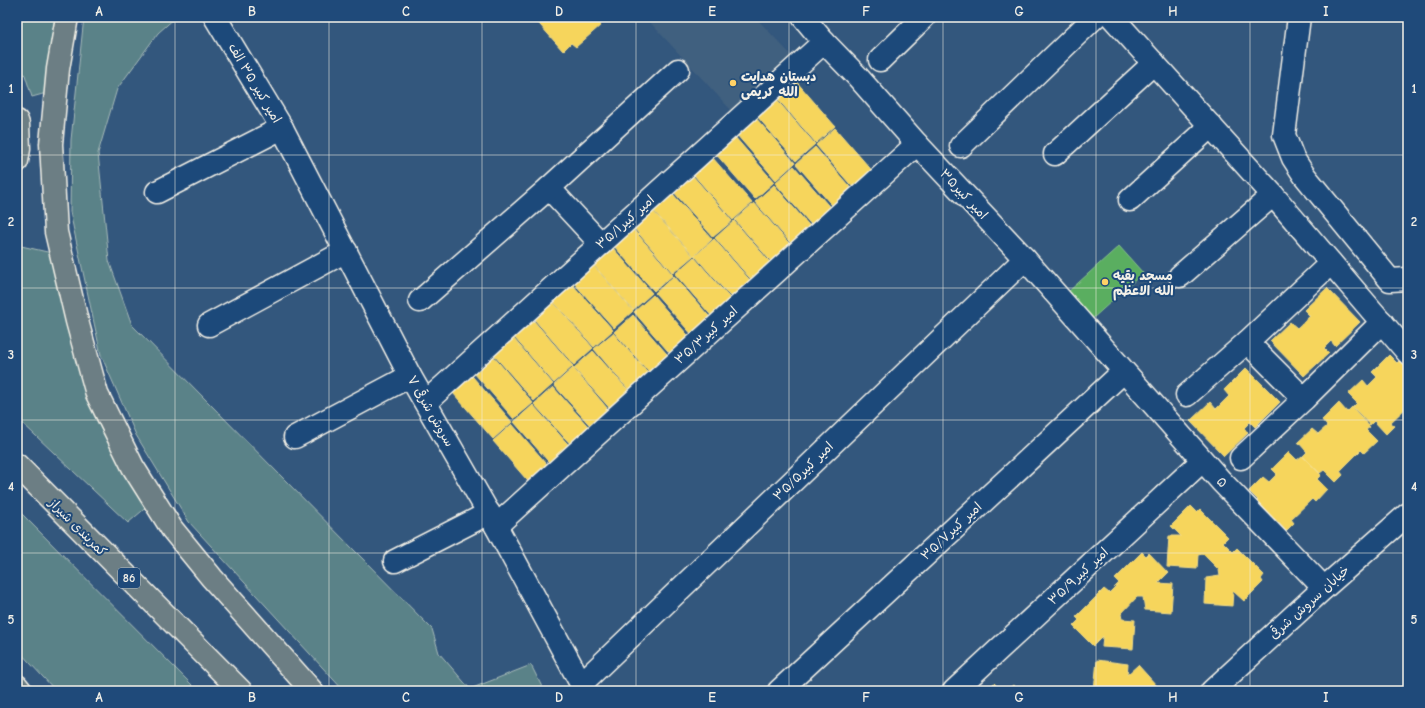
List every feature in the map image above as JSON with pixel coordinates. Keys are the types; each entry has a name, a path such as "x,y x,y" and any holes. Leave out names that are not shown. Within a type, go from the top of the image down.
{"highway":[{"path":"67,17 58,69 51,144 56,232 77,321 97,394 134,467 172,529 212,578 312,691"},
{"path":"17,121 19,149 17,161"},
{"name":"کمربندی شیراز","path":"17,465 241,691"},
{"path":"17,686 21,691"}],"street":[{"name":"امیر کبیر ۳۵ الف","path":"214,17 282,128"},
{"name":"امیر کبیر۳۵","path":"803,17 917,144 1025,259 1123,372"},
{"path":"880,60 924,17"},
{"path":"961,146 1095,17"},
{"path":"1112,17 1273,195 1408,353"},
{"path":"1299,17 1284,135 1293,158 1304,175 1390,280 1408,279"},
{"name":"امیر کبیر۳۵/۱","path":"426,402 824,42"},
{"path":"1055,154 1154,63"},
{"path":"420,301 549,188 678,70"},
{"path":"1130,200 1211,126"},
{"path":"157,192 282,128"},
{"name":"سروش شرقی ۷","path":"282,128 410,376 492,519 583,687"},
{"name":"امیر کبیر۳۵/۳","path":"395,561 492,519 917,144"},
{"path":"549,188 601,244"},
{"path":"1180,276 1273,195"},
{"path":"209,325 346,251"},
{"name":"امیر کبیر۳۵/۵","path":"583,687 1025,259"},
{"path":"1187,395 1247,342 1331,263"},
{"path":"1241,458 1304,399 1382,322"},
{"path":"1247,342 1304,399"},
{"name":"۵","path":"1123,372 1202,461 1324,588"},
{"name":"امیر کبیر۳۵/۷","path":"779,691 1123,372"},
{"path":"295,437 410,376"},
{"name":"امیر کبیر۳۵/۹","path":"954,691 1202,461"},
{"name":"خیابان سروش شرقی","path":"1212,691 1324,588 1408,514"}],"shaded area":[{"name":"دبستان هدایت الله کریمی","path":"651,17 755,17 791,55 731,110 648,20"}],"green space":[{"path":"17,17 60,17 50,92 32,97 25,75 17,66"},
{"path":"84,17 176,17 158,33 117,89 98,153 109,261 132,325 432,629 439,653 470,689 531,665 544,691 344,691 189,522 136,435 101,355 70,212 71,140"},
{"path":"17,245 56,254 149,505 128,523 17,418"},
{"path":"17,509 198,691 56,691 17,649"}],"building: Homes":[{"path":"533,17 595,17 601,25 576,47 571,43 563,51"},
{"path":"795,80 835,126 816,143 776,97"},
{"path":"775,98 815,144 796,161 756,115"},
{"path":"755,117 795,163 776,180 736,134"},
{"path":"835,128 875,174 856,191 816,145"},
{"path":"734,136 774,182 755,199 715,153"},
{"path":"815,147 855,193 836,210 796,164"},
{"path":"712,157 752,203 733,220 693,174"},
{"path":"794,166 834,212 815,229 775,183"},
{"path":"692,175 732,221 713,237 673,191"},
{"path":"774,185 814,231 795,248 755,202"},
{"path":"672,193 712,239 694,256 653,210"},
{"path":"754,203 794,249 775,266 735,220"},
{"path":"652,210 693,256 673,273 633,227"},
{"path":"734,221 774,267 755,284 715,238"},
{"path":"632,228 673,275 654,291 613,245"},
{"path":"714,239 754,285 735,302 695,256"},
{"path":"612,247 652,293 633,310 593,264"},
{"path":"694,257 734,303 715,320 675,274"},
{"path":"593,265 633,311 614,328 573,282"},
{"path":"674,276 714,322 695,338 655,293"},
{"path":"572,284 613,330 594,347 553,301"},
{"path":"1327,288 1360,322 1335,346 1331,341 1324,348 1329,353 1304,376 1270,341 1290,322 1297,328 1310,316 1304,310"},
{"path":"653,295 693,341 674,358 634,312"},
{"path":"553,302 593,348 574,365 534,319"},
{"path":"633,315 673,361 654,378 614,332"},
{"path":"533,320 573,366 554,383 514,337"},
{"path":"613,333 653,379 634,396 594,349"},
{"path":"513,338 553,384 534,401 494,355"},
{"path":"593,351 634,397 615,414 574,368"},
{"path":"1389,355 1397,363 1401,359 1408,366 1408,406 1390,423 1394,426 1386,434 1374,421 1370,425 1353,407 1357,403 1348,394 1363,380 1368,386 1377,377 1372,372"},
{"path":"493,356 533,403 514,419 474,373"},
{"path":"573,368 613,415 595,431 554,385"},
{"path":"1246,368 1280,402 1255,427 1250,422 1244,428 1248,433 1224,456 1190,421 1210,402 1216,409 1229,396 1224,390"},
{"path":"472,376 512,422 493,439 453,393"},
{"path":"553,387 594,433 575,449 534,404"},
{"path":"1339,403 1347,412 1352,407 1370,427 1366,430 1377,441 1364,453 1361,450 1340,471 1343,475 1336,482 1324,470 1320,473 1303,456 1307,452 1298,442 1312,429 1318,434 1327,426 1322,420"},
{"path":"533,405 574,451 554,468 514,422"},
{"path":"512,424 553,471 533,487 493,441"},
{"path":"1289,452 1297,460 1302,456 1321,475 1317,479 1327,489 1315,502 1312,499 1291,519 1294,523 1286,531 1274,518 1271,521 1254,504 1258,500 1249,491 1263,477 1269,482 1277,474 1272,469"},
{"path":"1191,506 1197,512 1200,509 1228,537 1223,542 1233,552 1237,548 1264,575 1261,579 1263,582 1244,601 1233,591 1232,606 1205,604 1206,578 1220,576 1219,570 1203,554 1198,555 1197,569 1167,567 1169,536 1181,536 1171,526"},
{"path":"1142,552 1146,556 1149,553 1168,573 1158,583 1173,584 1171,612 1145,610 1143,597 1137,597 1121,614 1122,619 1135,620 1133,649 1102,647 1103,636 1093,646 1073,626 1079,620 1076,617 1104,589 1109,593 1119,583 1115,579"},
{"path":"1097,660 1128,664 1127,675 1138,665 1157,686 1151,691 1094,690"},
{"path":"994,683 1002,691 986,691"},
{"path":"1013,685 1018,691 1006,691"}],"building: Public":[{"name":"مسجد بقیه الله الاعظم","path":"1119,246 1143,273 1092,319 1068,292"}],"place":[{"name":"دبستان هدایت الله کریمی","path":"733,83"},
{"name":"مسجد بقیه الله الاعظم","path":"1105,282"}]}
